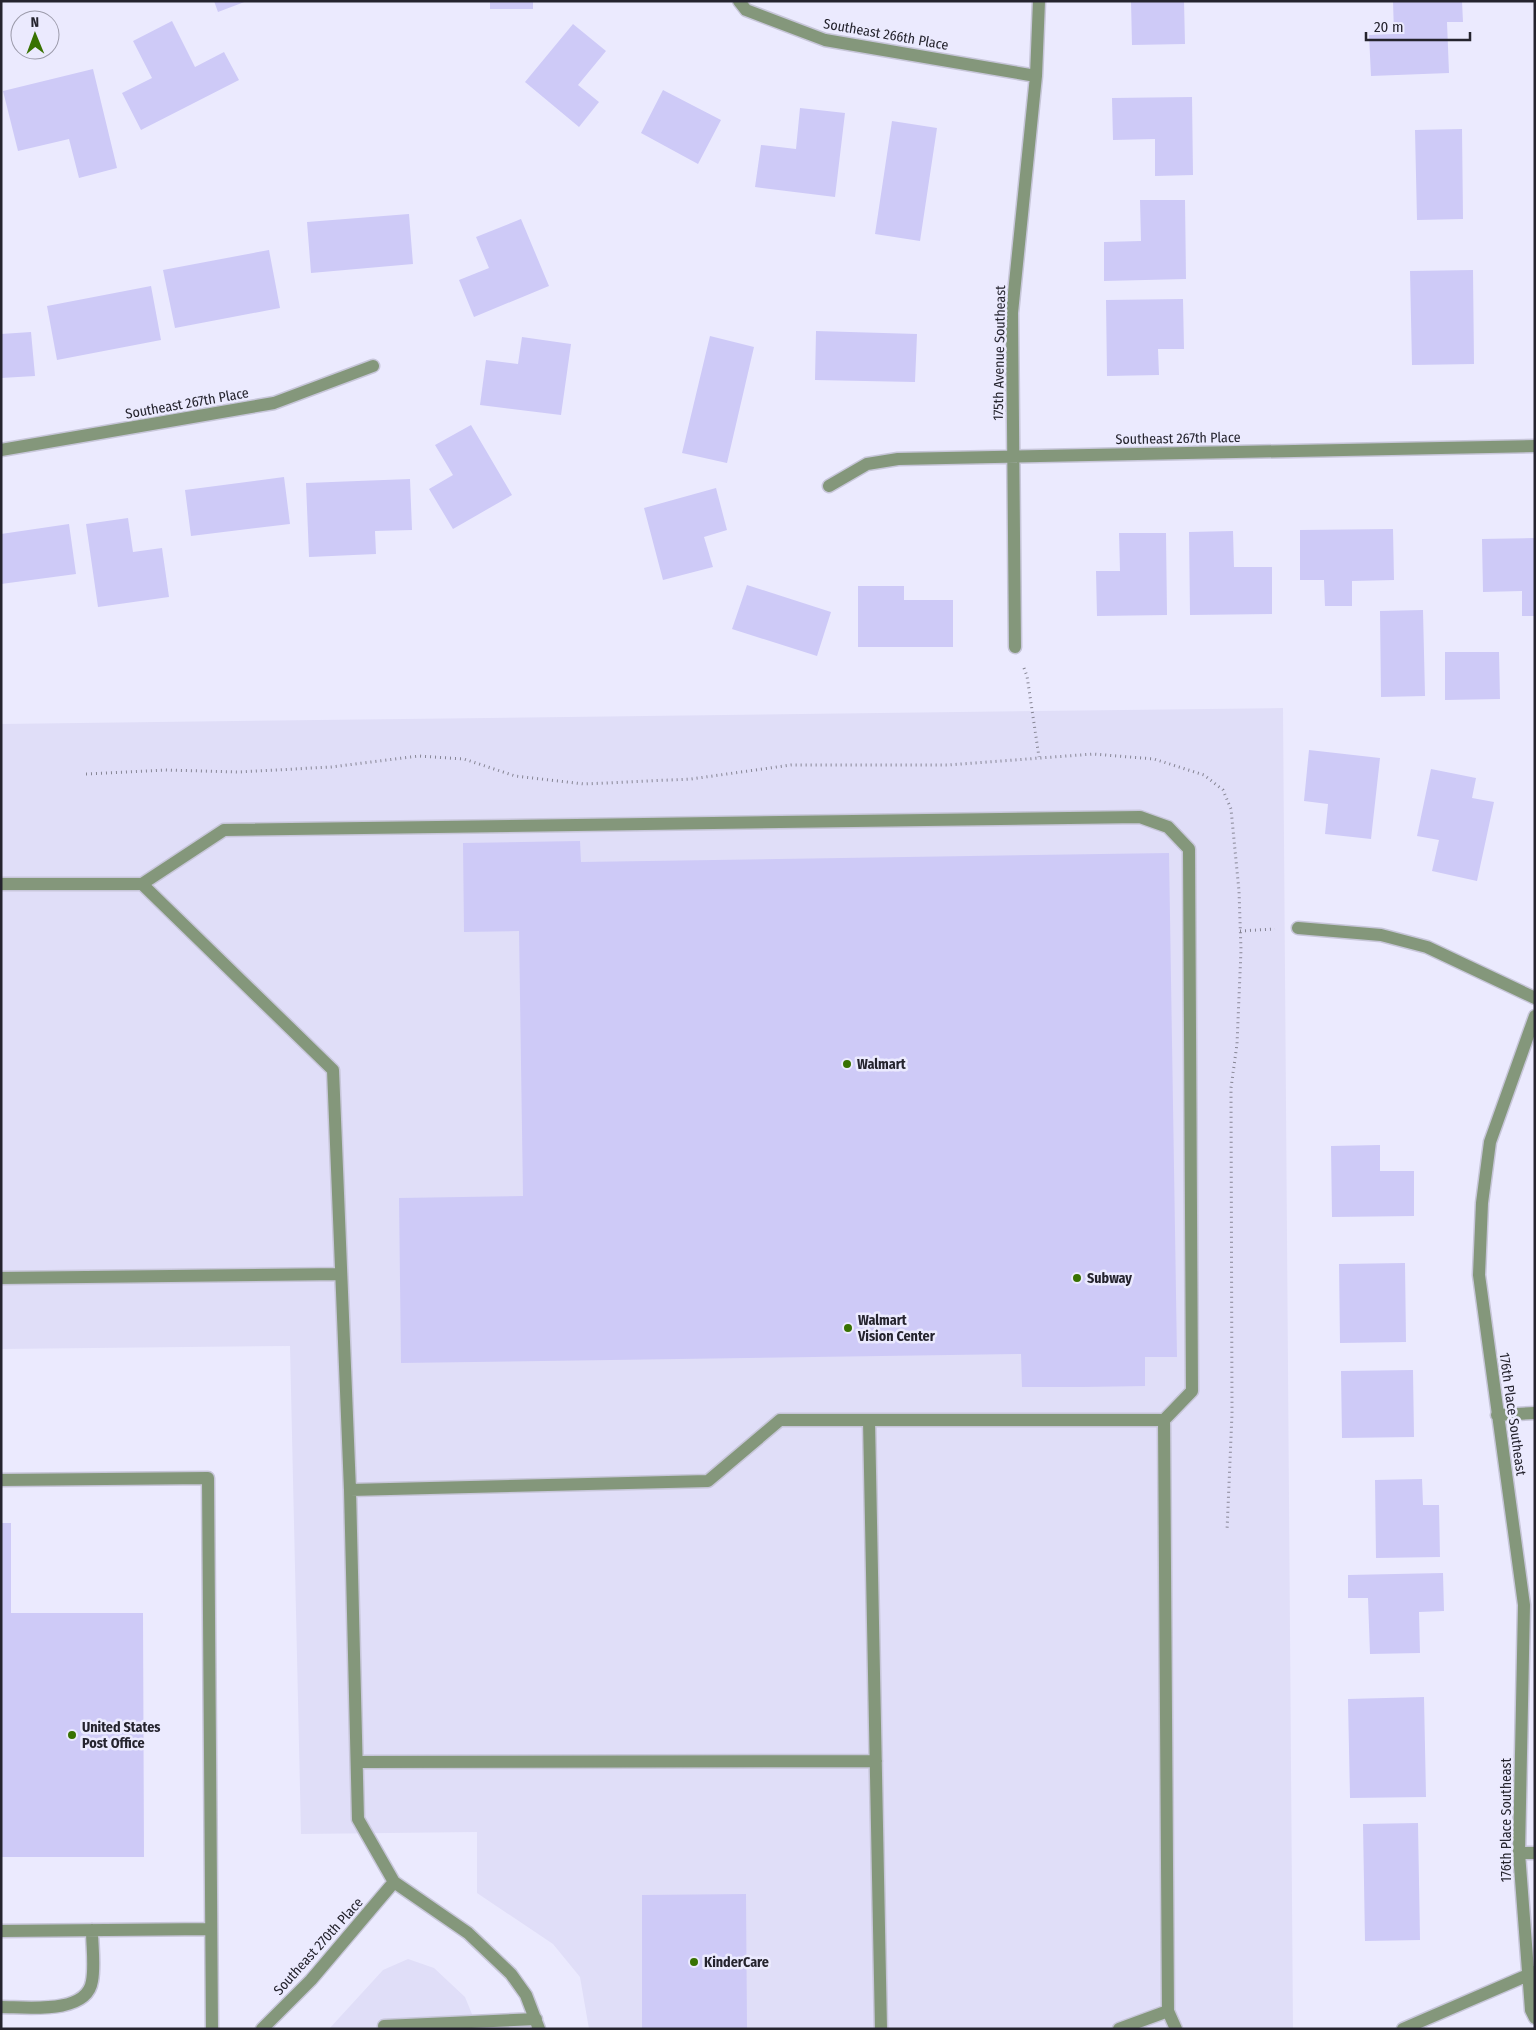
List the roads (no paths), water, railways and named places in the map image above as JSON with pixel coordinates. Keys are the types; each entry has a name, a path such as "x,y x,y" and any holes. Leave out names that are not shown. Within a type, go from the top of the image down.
{"street":[{"name":"Southeast 266th Place","path":"738,1 746,10 825,40 1036,76"},
{"name":"175th Avenue Southeast","path":"1015,647 1012,313 1036,76 1039,1"},
{"name":"Southeast 267th Place","path":"1,450 274,403 374,366"},
{"name":"Southeast 267th Place","path":"829,486 867,464 898,459 1535,446"},
{"path":"1,884 142,884 224,830 1140,817 1168,827 1188,849 1192,1390 1164,1420 1168,2011 1176,2029"},
{"path":"142,884 333,1070 350,1490 358,1819 394,1882 468,1934 496,1958 526,1996 537,2024 384,2026"},
{"path":"1298,928 1381,935 1427,947 1535,998"},
{"name":"176th Place Southeast","path":"1535,1016 1490,1142 1482,1203 1479,1275 1524,1605 1519,1853 1532,1973 1531,2010 1535,2018"},
{"path":"1,1278 341,1274"},
{"path":"1498,1415 1535,1413"},
{"path":"350,1490 708,1481 780,1420 1164,1420"},
{"path":"869,1420 881,2029"},
{"path":"1,1480 208,1478 212,2029"},
{"path":"357,1762 876,1761"},
{"path":"1519,1853 1535,1852"},
{"name":"Southeast 270th Place","path":"262,2029 311,1980 394,1882"},
{"path":"1,1930 211,1929"},
{"path":"1,2007 61,2006 75,2002 92,1983 92,1930"},
{"path":"1402,2029 1532,1973"},
{"path":"1119,2029 1168,2011"}],"place":[{"name":"Walmart","path":"847,1064"},
{"name":"Subway","path":"1077,1278"},
{"name":"Walmart Vision Center","path":"848,1328"},
{"name":"United States Post Office","path":"72,1735"},
{"name":"KinderCare","path":"694,1962"}]}
